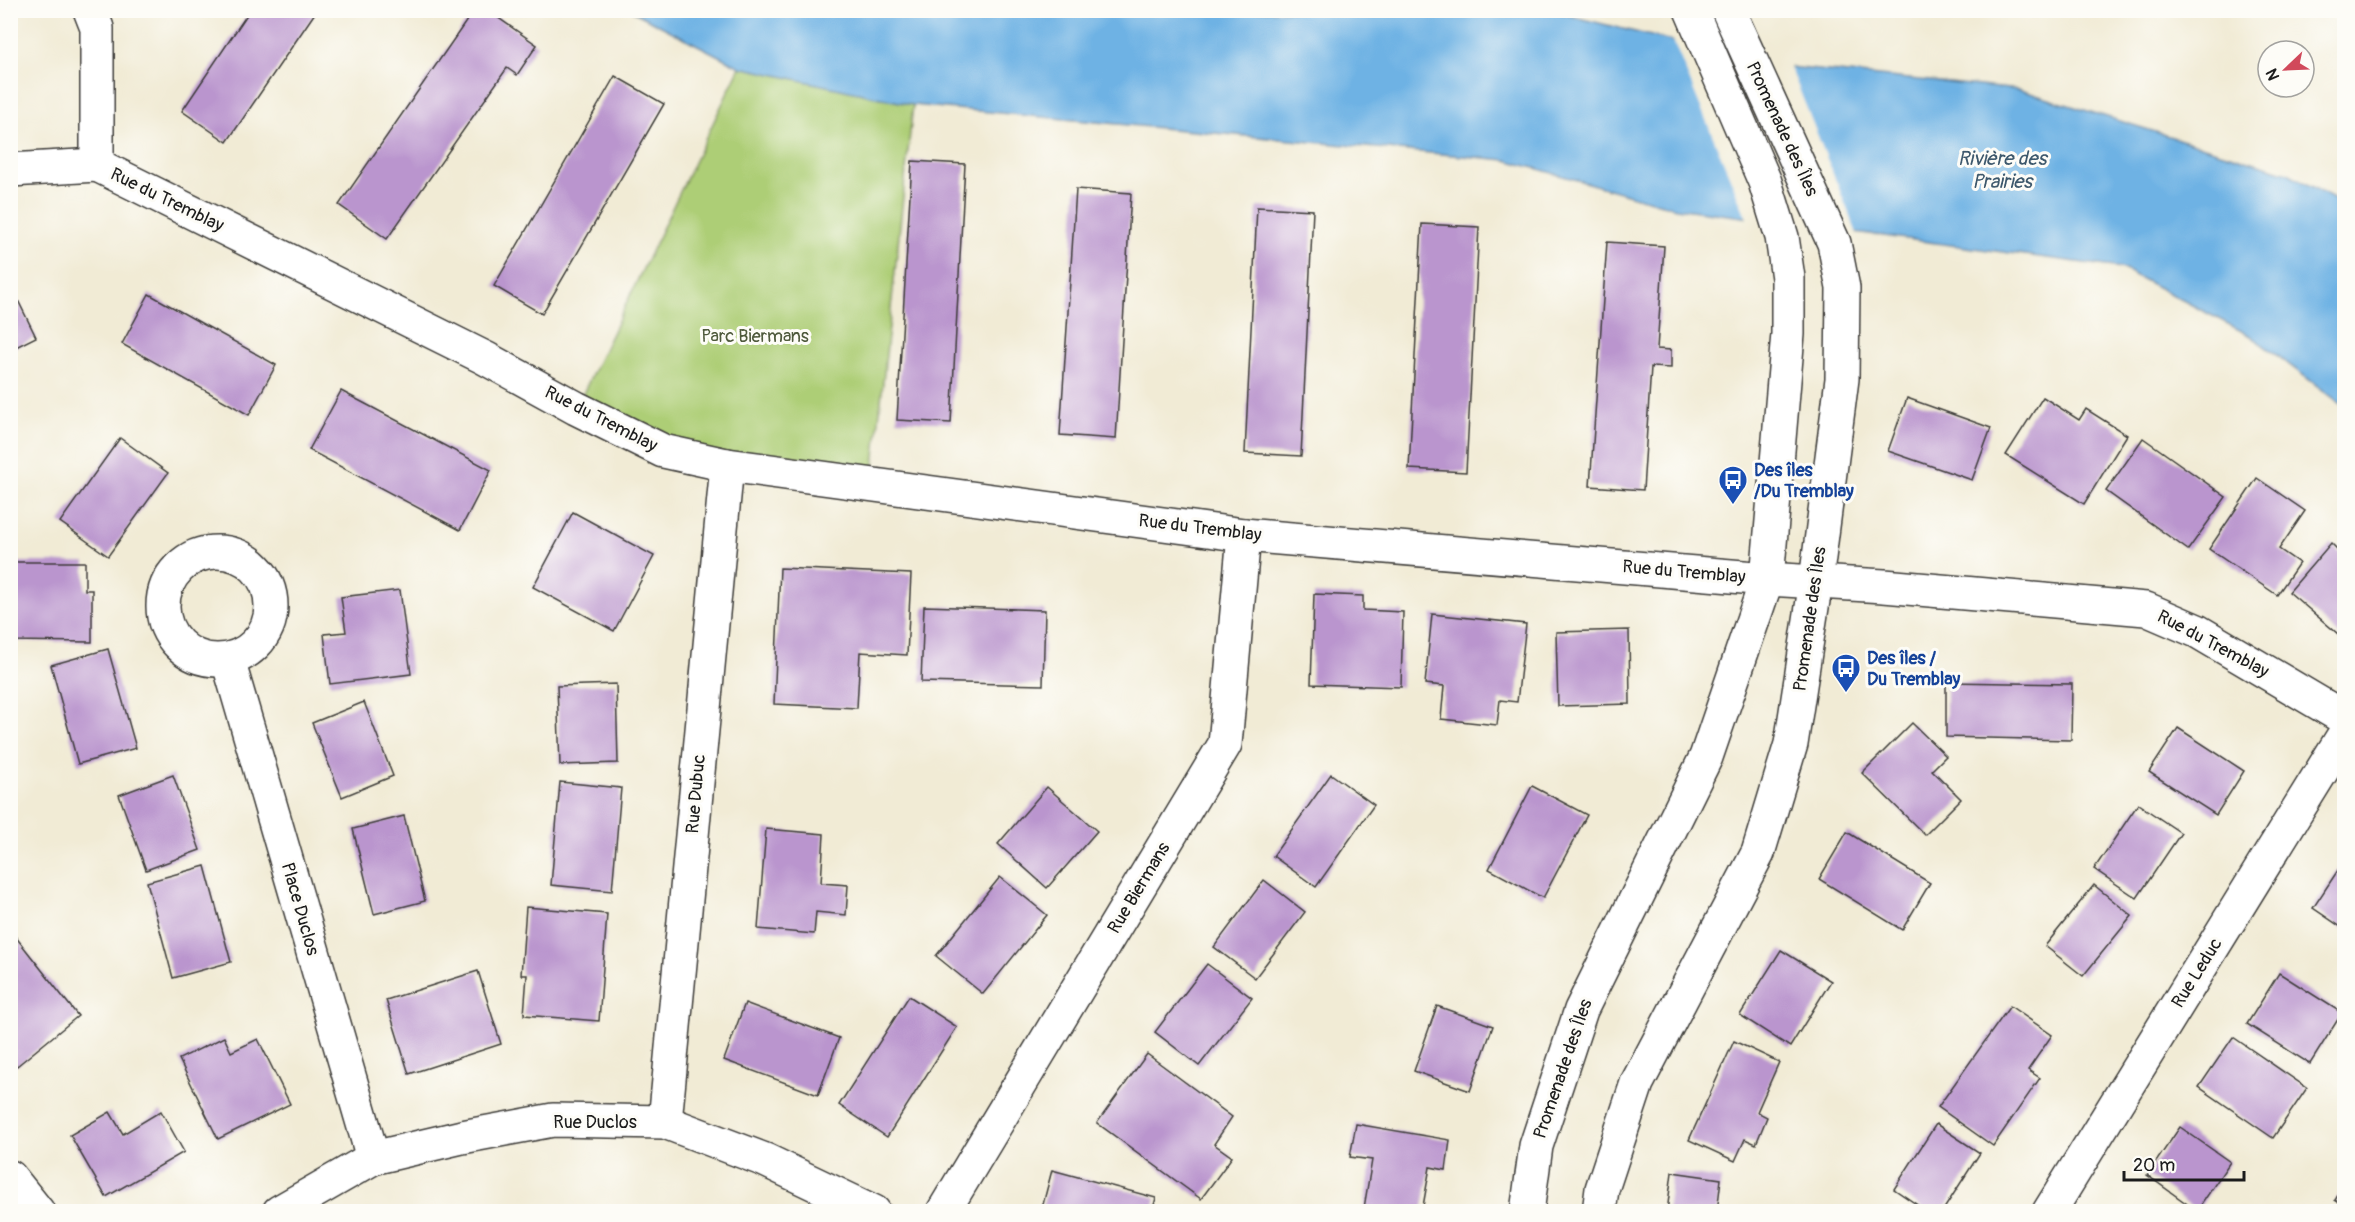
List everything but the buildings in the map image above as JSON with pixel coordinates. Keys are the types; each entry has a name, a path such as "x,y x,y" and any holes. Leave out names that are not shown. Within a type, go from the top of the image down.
{"street":[{"path":"10,170 97,165 97,28 90,10"},
{"name":"Promenade des Îles","path":"1527,1212 1536,1146 1581,1010 1706,757 1767,579 1788,334 1788,278 1782,237 1765,182 1692,12"},
{"name":"Promenade des Îles","path":"1599,1212 1602,1190 1637,1083 1758,853 1791,744 1816,582 1842,379 1843,288 1834,243 1729,14"},
{"name":"Rue du Tremblay","path":"97,165 485,357 576,408 663,451 727,465 1244,534 2146,609 2197,631 2344,718"},
{"name":"Rue Dubuc","path":"665,1122 727,465"},
{"name":"Rue Biermans","path":"943,1212 1226,744 1244,534"},
{"name":"Place Duclos","path":"228,660 373,1158"},
{"name":"Rue Leduc","path":"2049,1212 2344,735"},
{"name":"Rue Duclos","path":"279,1212 373,1158 462,1137 553,1120 665,1122 765,1160 874,1212"},
{"path":"10,1177 38,1212"}],"green space":[{"name":"Parc Biermans","path":"740,67 913,105 872,484 727,465 576,408"}],"water":[{"name":"Rivière des Prairies","path":"632,11 1551,11 1768,65 2020,90 2288,173 2344,205 2344,406 2251,336 2121,268 1676,208 1506,160 913,105 740,67"}],"pier":[{"path":"1672,38 1768,62 1789,64 1858,236 1748,221"}],"place":[{"name":"Des îles /Du Tremblay","path":"1733,506"},
{"name":"Des îles / Du Tremblay","path":"1846,694"}]}
